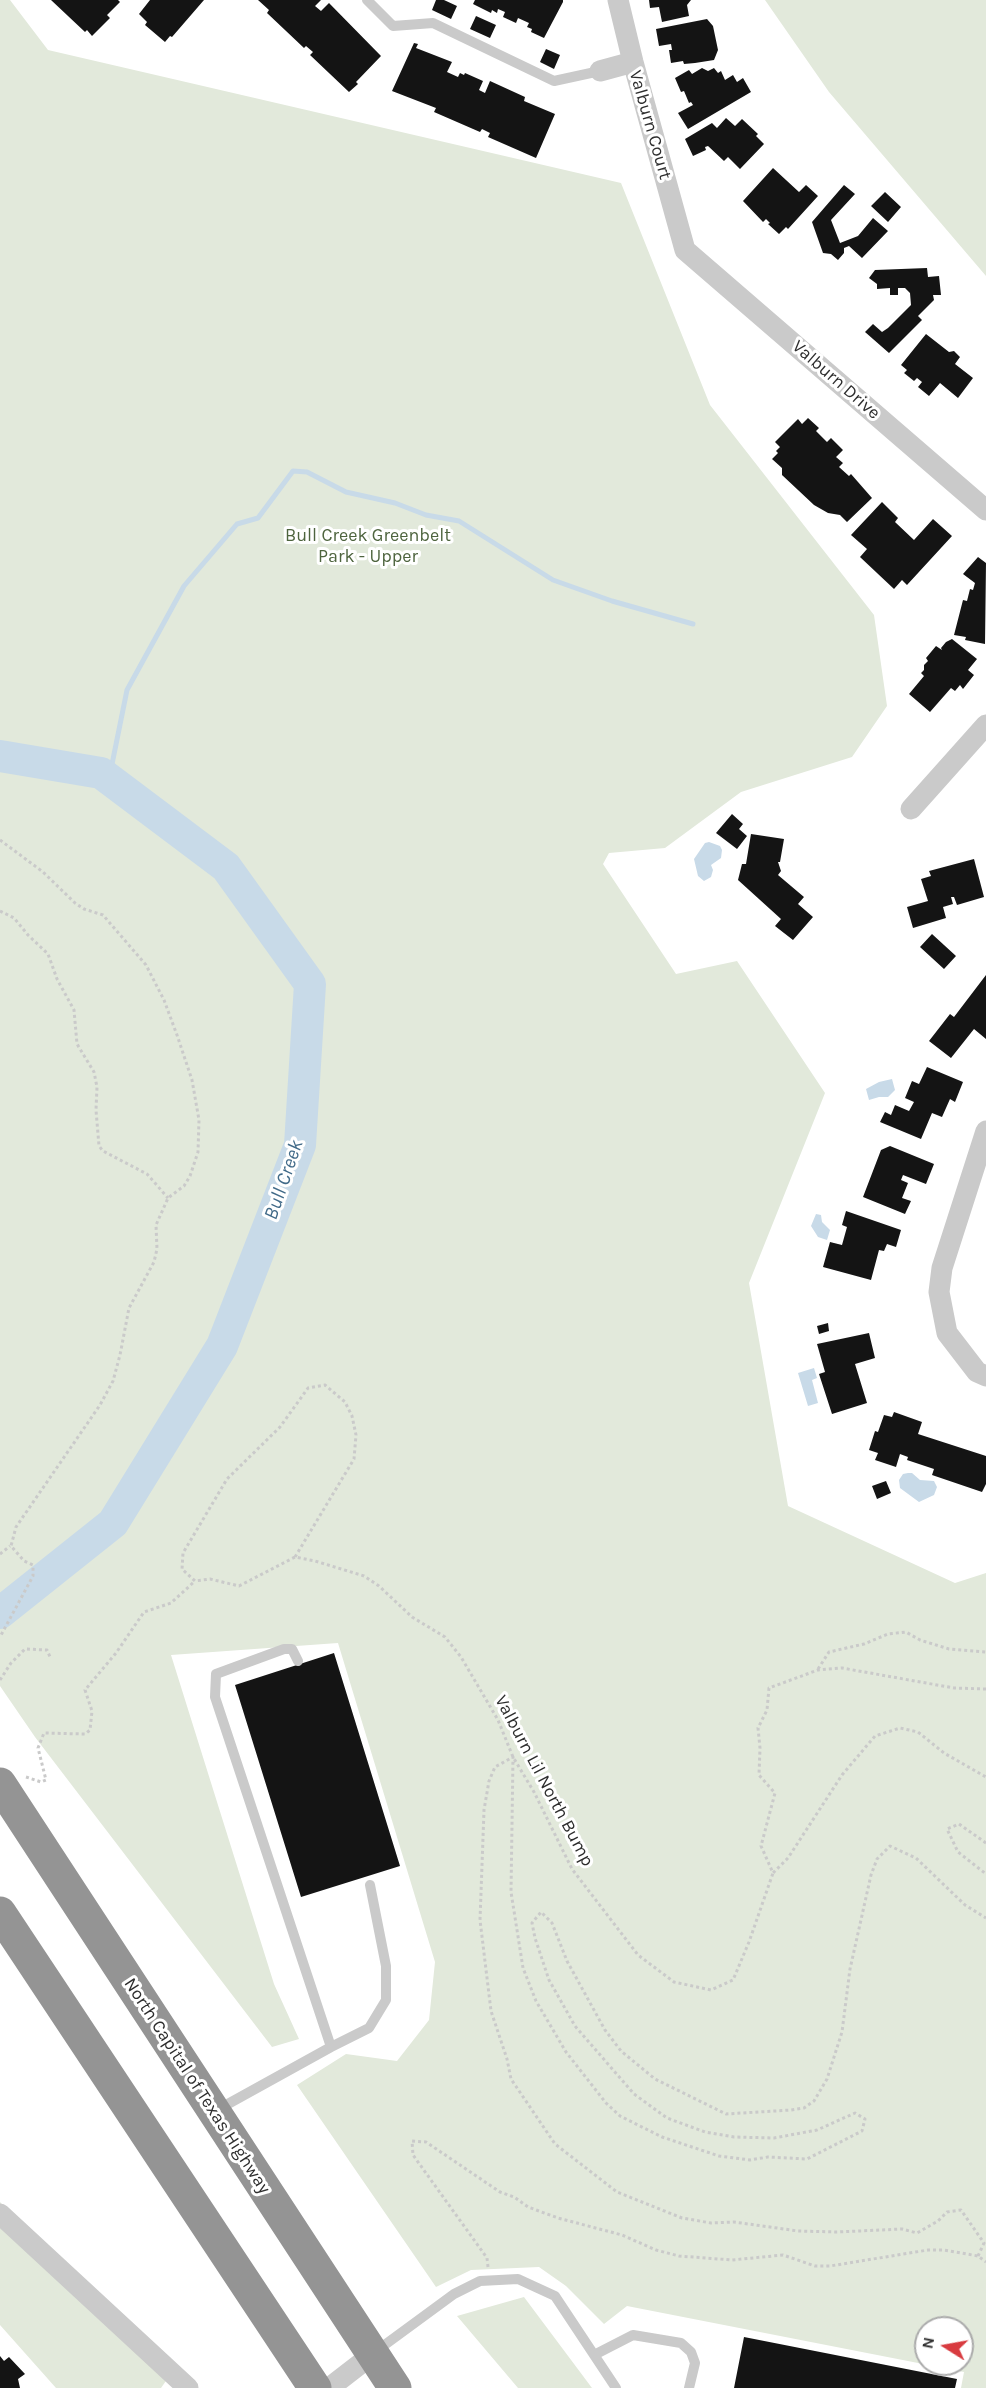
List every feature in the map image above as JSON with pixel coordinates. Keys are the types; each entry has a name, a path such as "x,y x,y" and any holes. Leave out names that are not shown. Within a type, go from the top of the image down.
{"highway":[{"name":"North Capital of Texas Highway","path":"8,1781 214,2111 395,2388"},
{"path":"0,1913 315,2388"}],"street":[{"name":"Valburn Court","path":"618,0 685,250"},
{"path":"600,71 633,62"},
{"name":"Valburn Drive","path":"685,250 986,510"},
{"path":"911,809 986,725"},
{"path":"986,1131 942,1268 939,1292 947,1333 977,1372 986,1376"},
{"path":"0,2214 188,2388"},
{"path":"329,2388 372,2354"}],"lane":[{"path":"367,0 393,26 433,23 554,81 600,71"},
{"path":"298,1661 292,1649 284,1649 216,1674 215,1697 331,2047"},
{"path":"214,2111 369,2028 386,2000 386,1966 370,1885"},
{"path":"372,2354 454,2294 480,2282 518,2279 555,2296 616,2388"},
{"path":"594,2355 633,2336 681,2343 691,2352 694,2364 689,2388"}],"path":[{"path":"0,840 43,872 75,903 84,909 103,915 146,965 164,1000 192,1080 199,1120 198,1152 190,1176 184,1186 168,1198 156,1225 157,1249 154,1262 129,1308 113,1381 100,1405 16,1527 11,1546 0,1554"},
{"path":"0,911 14,918 48,954 57,979 74,1010 77,1044 94,1072 97,1087 99,1146 103,1151 147,1174 168,1198"},
{"path":"8,1781 41,1782 46,1780 38,1748 44,1733 85,1734 90,1730 92,1711 85,1690 116,1653 144,1612 171,1603 195,1581 210,1579 239,1586 296,1557 354,1459 356,1436 352,1416 345,1402 325,1385 308,1388 280,1427 227,1479 183,1553 182,1569 195,1581"},
{"path":"0,1636 33,1576 33,1565 24,1561 11,1546"},
{"name":"Valburn Lil North Bump","path":"296,1557 364,1576 412,1617 445,1637 461,1657 498,1720 513,1757 534,1792 572,1869 638,1954 674,1982 711,1990 733,1980 773,1873"},
{"path":"818,1670 829,1652 864,1644 888,1634 906,1632 920,1640 949,1648 986,1652"},
{"path":"0,1680 11,1663 25,1649 47,1650 51,1659"},
{"path":"986,1689 954,1688 842,1668 818,1670 769,1688 767,1710 758,1728 759,1774 775,1792 761,1846 773,1873 788,1858 842,1775 874,1736 900,1728 918,1732 944,1753 986,1777"},
{"path":"978,2256 984,2243 961,2210 946,2212 938,2221 917,2233 902,2229 798,2231 734,2222 711,2223 682,2218 617,2192 555,2144 511,2079 507,2059 491,2011 480,1920 484,1810 489,1781 495,1767 513,1757 511,1892 523,1968 536,2001 566,2052 606,2103 620,2116 662,2137 719,2156 750,2160 768,2157 807,2159 862,2132 865,2119 855,2113 817,2130 774,2138 734,2137 705,2132 667,2118 634,2094 575,2026 549,1980 535,1938 532,1923 542,1912 552,1923 567,1961 605,2030 621,2051 655,2079 726,2114 791,2110 804,2108 814,2101 827,2079 842,2032 850,1969 871,1875 877,1859 890,1846 916,1858 965,1905 986,1918"},
{"path":"986,1843 959,1824 947,1829 958,1852 986,1874"},
{"path":"480,2282 488,2270 488,2258 413,2155 412,2141 426,2142 500,2192 514,2197 528,2207 558,2218 622,2235 656,2250 678,2256 732,2260 783,2255 815,2266 830,2266 928,2250 944,2250 978,2256 986,2262"}],"green space":[{"name":"Bull Creek Greenbelt Park - Upper","path":"0,0 10,0 48,50 621,183 710,405 874,615 887,706 852,757 741,792 665,848 609,853 603,864 676,974 737,961 825,1093 749,1283 788,1506 955,1583 986,1573 986,2388 961,2388 963,2376 974,2376 974,2316 914,2316 914,2362 627,2306 604,2324 566,2286 539,2267 471,2270 436,2287 297,2085 346,2054 397,2061 429,2020 435,1962 338,1643 171,1655 274,1984 299,2039 272,2047 35,1737 0,1686"},
{"path":"765,0 986,0 986,276 829,92"},
{"path":"0,2202 168,2378 161,2388 56,2388 0,2325"},
{"path":"524,2297 592,2388 518,2388 457,2316"}],"water":[{"path":"705,843 720,846 721,858 711,865 713,870 711,877 704,881 698,876 694,859"},
{"path":"892,1079 895,1090 888,1097 869,1100 866,1089 879,1082"},
{"path":"816,1214 821,1215 822,1222 830,1230 827,1240 818,1237 811,1226"},
{"path":"814,1368 817,1378 812,1380 818,1403 808,1406 798,1373"},
{"path":"912,1473 920,1480 934,1481 937,1487 934,1495 919,1502 900,1488 899,1480 903,1474"}],"building":[{"path":"51,0 118,0 120,2 107,15 110,18 92,36"},
{"path":"150,0 204,0 165,42 145,25 147,22 139,14"},
{"path":"258,0 321,0 315,6 321,11 329,3 381,56 349,92 310,55 313,52 306,46 304,48 267,13 269,10"},
{"path":"436,0 444,0 457,6 451,19 432,10"},
{"path":"475,0 563,0 563,2 544,38 531,32 532,29 527,27 529,23 518,18 516,23 503,17 505,12 498,9 497,13 492,10 491,13 473,4"},
{"path":"649,0 691,0 687,5 689,16 662,22 659,7 650,8"},
{"path":"476,16 496,25 490,38 470,29"},
{"path":"707,19 713,26 718,50 714,60 684,64 683,61 671,63 669,50 672,50 671,44 659,46 656,29"},
{"path":"414,43 418,44 416,48 452,62 447,72 458,77 460,73 464,75 465,73 483,81 479,90 485,93 490,81 525,97 524,101 555,114 536,158 488,137 490,133 482,129 480,132 434,112 436,108 392,91"},
{"path":"546,49 560,55 554,69 540,62"},
{"path":"702,68 708,71 714,68 718,73 721,71 725,80 733,75 737,82 743,78 751,92 688,129 678,113 693,105 689,103 684,91 681,92 675,78 689,70 692,74"},
{"path":"726,118 735,126 742,119 758,134 756,136 764,144 740,169 728,157 724,161 708,146 705,147 706,150 693,156 685,139 712,123 717,128"},
{"path":"773,168 799,192 806,185 818,196 788,229 786,227 779,234 766,219 763,222 743,201"},
{"path":"844,185 855,194 831,220 840,243 858,236 873,218 888,231 862,258 849,246 844,248 844,253 838,260 831,254 823,253 812,222"},
{"path":"885,192 901,207 888,222 871,206"},
{"path":"927,268 928,277 939,276 941,295 933,295 934,300 918,316 922,320 889,353 865,332 873,324 882,332 888,328 911,305 910,293 905,288 898,288 898,295 890,295 890,288 877,289 877,284 869,278 875,270"},
{"path":"926,334 949,352 954,351 960,357 955,364 973,378 958,398 940,383 929,396 918,387 922,382 917,378 914,381 904,373 907,370 901,365"},
{"path":"808,418 819,428 816,431 827,442 831,438 843,450 836,457 843,463 839,467 849,476 851,474 872,498 847,522 840,515 828,513 814,505 782,475 782,468 772,459 780,447 775,442 798,419 802,424"},
{"path":"882,502 898,518 895,522 914,540 933,519 952,536 907,585 902,580 894,589 860,557 867,549 851,535"},
{"path":"978,557 986,563 985,644 954,635 963,600 967,601 970,589 973,590 975,583 963,574"},
{"path":"952,639 977,659 968,670 974,675 963,689 960,685 955,691 951,688 930,712 909,694 924,676 921,673 928,661 926,658 936,646 942,650 946,642"},
{"path":"732,814 743,824 739,829 747,836 737,849 716,833"},
{"path":"751,834 784,839 780,862 778,862 781,871 778,875 804,897 798,904 813,917 793,940 775,926 781,919 738,880 742,864 746,864"},
{"path":"974,859 984,897 957,905 954,897 951,897 953,904 943,907 946,918 913,928 907,907 928,901 921,879 931,876 929,871"},
{"path":"932,934 956,956 944,969 920,947"},
{"path":"986,975 986,1039 974,1029 951,1058 929,1041 950,1014 954,1017"},
{"path":"927,1067 963,1082 955,1102 950,1099 942,1117 932,1113 921,1139 880,1122 885,1112 891,1115 895,1105 909,1111 914,1102 905,1098 912,1081 919,1084"},
{"path":"890,1146 934,1164 926,1184 903,1175 901,1180 908,1183 902,1198 911,1201 905,1214 863,1197 881,1150"},
{"path":"846,1211 901,1230 896,1247 887,1244 884,1251 879,1250 871,1280 823,1267 830,1242 842,1245 847,1227 842,1225"},
{"path":"828,1323 829,1331 819,1334 817,1326"},
{"path":"869,1333 875,1358 855,1364 867,1403 832,1414 819,1374 825,1372 817,1344"},
{"path":"894,1412 922,1422 918,1434 986,1456 986,1484 982,1492 932,1475 934,1469 907,1460 908,1457 900,1454 896,1467 875,1460 878,1453 869,1450 875,1431 878,1432 884,1415 892,1417"},
{"path":"886,1481 891,1493 877,1499 872,1486"},
{"path":"334,1653 400,1866 301,1897 235,1685"},
{"path":"744,2337 914,2371 914,2376 942,2376 957,2379 955,2388 734,2388"},
{"path":"0,2356 4,2361 9,2357 25,2374 18,2379 20,2388 0,2388"}],"waterway":[{"path":"109,779 127,690 184,586 237,524 258,518 293,471 307,472 346,492 395,503 426,515 459,521 553,580 612,601 693,624"},
{"name":"Bull Creek","path":"0,756 101,773 226,867 310,984 300,1145 222,1346 113,1523 0,1613"}]}
